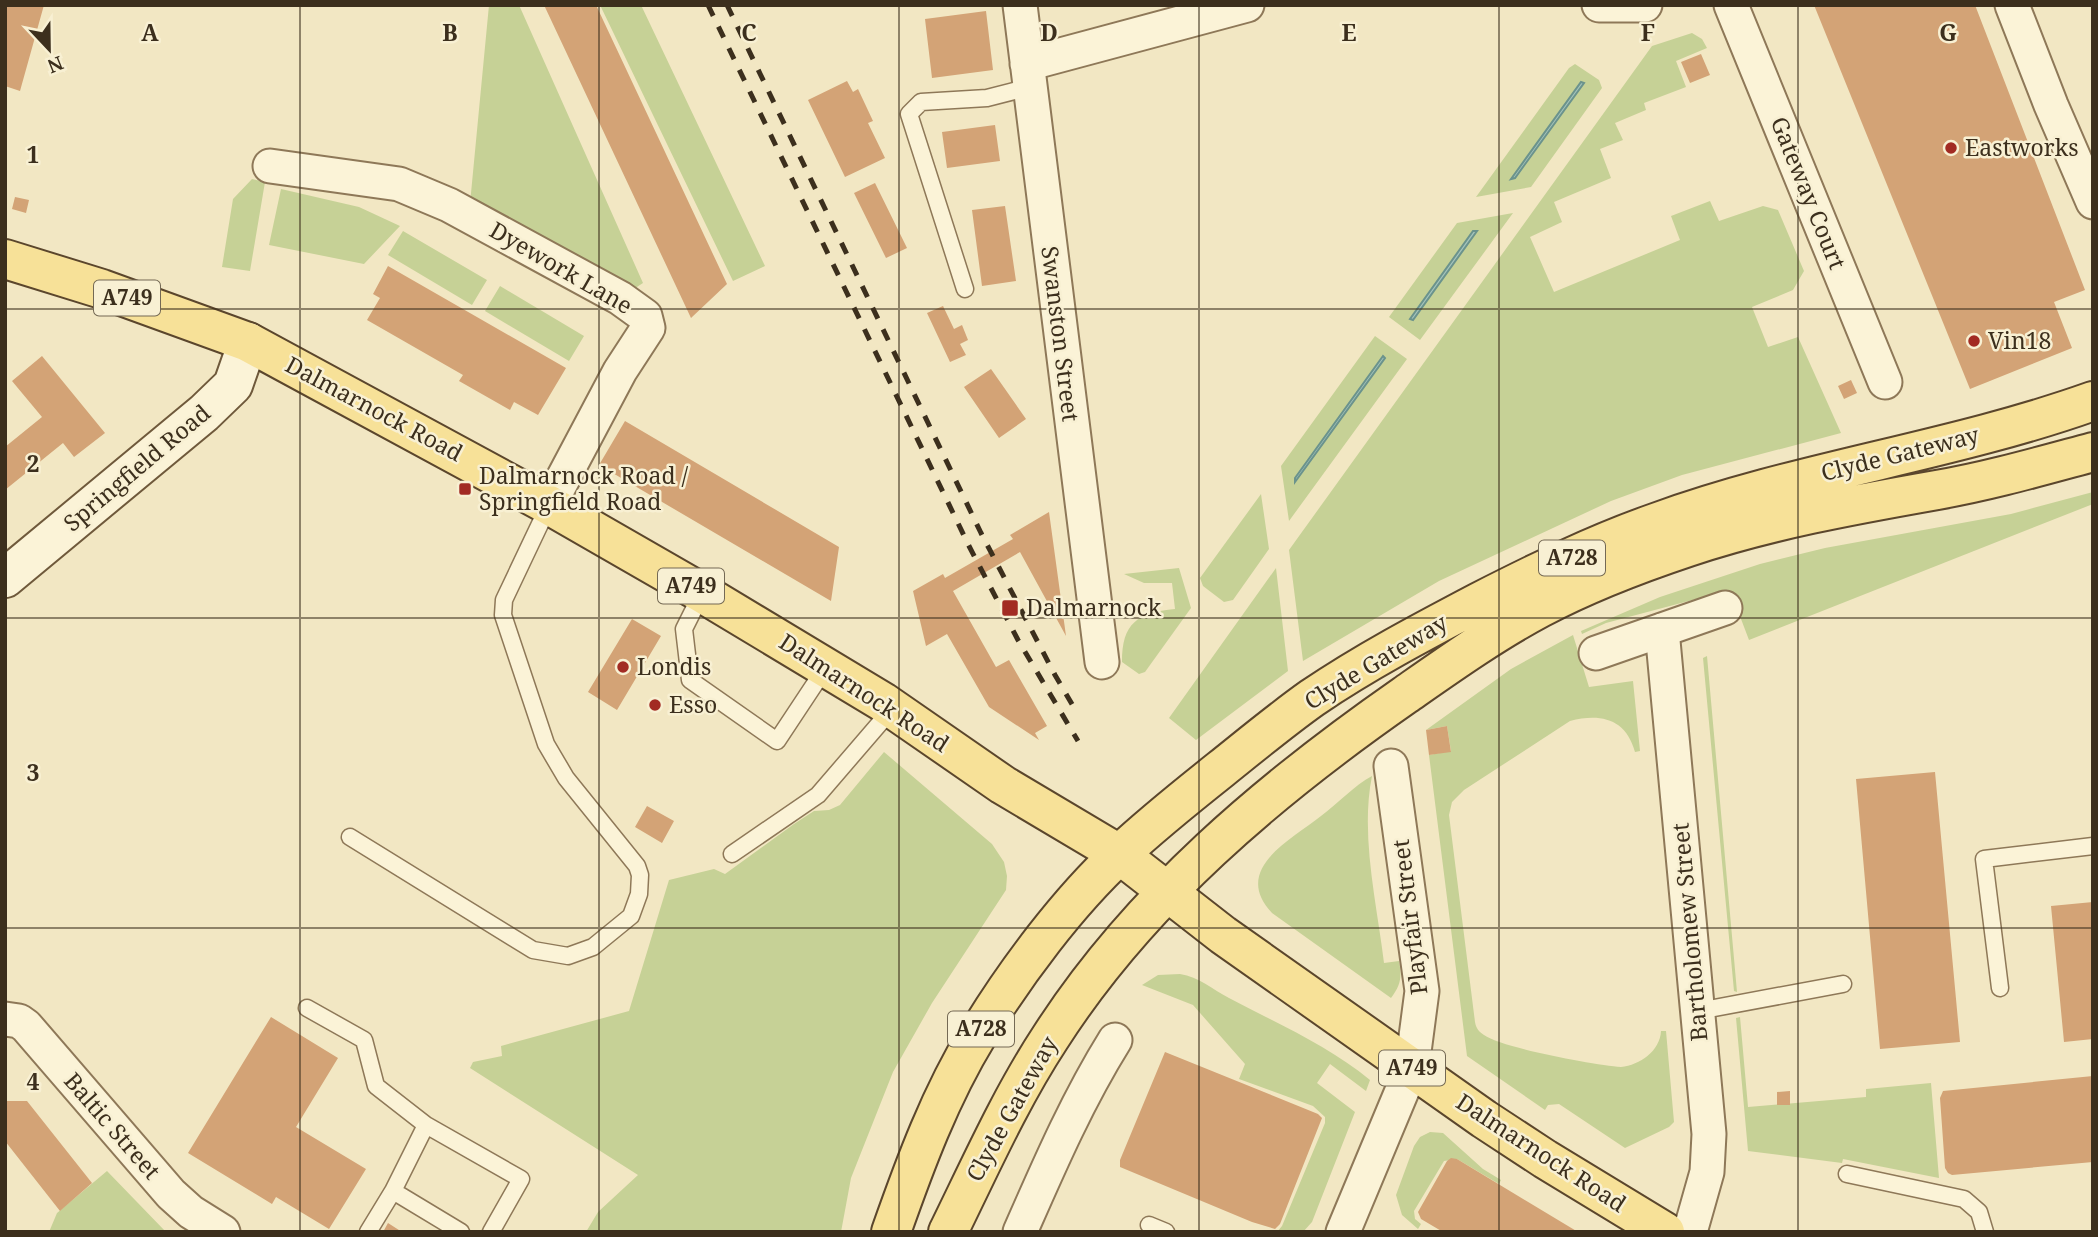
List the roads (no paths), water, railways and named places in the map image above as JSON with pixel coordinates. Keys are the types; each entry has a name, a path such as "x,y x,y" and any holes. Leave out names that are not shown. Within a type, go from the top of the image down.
{"main road":[{"name":"Dalmarnock Road","path":"5,259 103,289 248,342 548,505 702,593 826,667 1003,785 1119,854 1273,972 1545,1159 1665,1232"},
{"name":"Clyde Gateway","path":"891,1232 942,1102 978,1035 1043,942 1119,854 1195,789 1312,698 1402,643 1525,578 1655,523 1804,478 1977,435 2093,401"},
{"name":"Clyde Gateway","path":"948,1232 1014,1099 1049,1038 1116,948 1167,893 1257,809 1321,756 1454,662 1550,603 1617,572 1688,547 1749,528 1827,509 1963,485 2093,452"}],"street":[{"name":"Swanston Street","path":"1020,5 1101,662"},
{"path":"1028,75 1208,10 1247,5"},
{"path":"1599,5 1643,5"},
{"name":"Gateway Court","path":"1731,5 1885,382"},
{"path":"2012,5 2093,202"},
{"name":"Dyework Lane","path":"270,166 399,184 449,205 620,298 645,316 648,328 621,371 548,505"},
{"name":"Springfield Road","path":"5,578 204,413 233,385 248,342"},
{"path":"1596,653 1725,608"},
{"name":"Bartholomew Street","path":"1662,630 1709,1149 1704,1184 1690,1232"},
{"name":"Playfair Street","path":"1350,1226 1412,1067 1422,991 1391,766"},
{"name":"Baltic Street","path":"5,1019 19,1021 26,1026 181,1204 223,1232"},
{"path":"1020,1232 1060,1141 1115,1040"}],"lane":[{"path":"965,289 909,114 921,102 987,98 1028,75"},
{"path":"350,837 533,950 568,956 593,947 631,916 639,894 640,875 637,866 566,778 547,744 503,615 503,600 548,505"},
{"path":"702,593 684,629 690,680 777,741 826,667"},
{"path":"732,854 818,794 892,709"},
{"path":"2000,988 1984,859 2093,846"},
{"path":"1698,1012 1843,984"},
{"path":"307,1007 364,1040 376,1086 426,1125 521,1179 491,1232"},
{"path":"368,1232 393,1191 426,1125"},
{"path":"1847,1174 1964,1199 1979,1212 1985,1232"},
{"path":"393,1191 461,1232"},
{"path":"1149,1225 1166,1232"}],"water":[{"path":"1581,82 1584,83 1515,178 1511,179"},
{"path":"1473,231 1477,231 1413,320 1410,319"},
{"path":"1383,356 1385,358 1295,482 1295,478"}],"railway":[{"path":"708,5 969,546 1018,640 1078,741"},
{"path":"727,5 981,533 1073,706"}],"place":[{"name":"Eastworks","path":"1951,148"},
{"name":"Vin18","path":"1974,341"},
{"name":"Dalmarnock Road / Springfield Road","path":"465,489"},
{"name":"Dalmarnock","path":"1010,608"},
{"name":"Londis","path":"623,667"},
{"name":"Esso","path":"655,705"}]}
